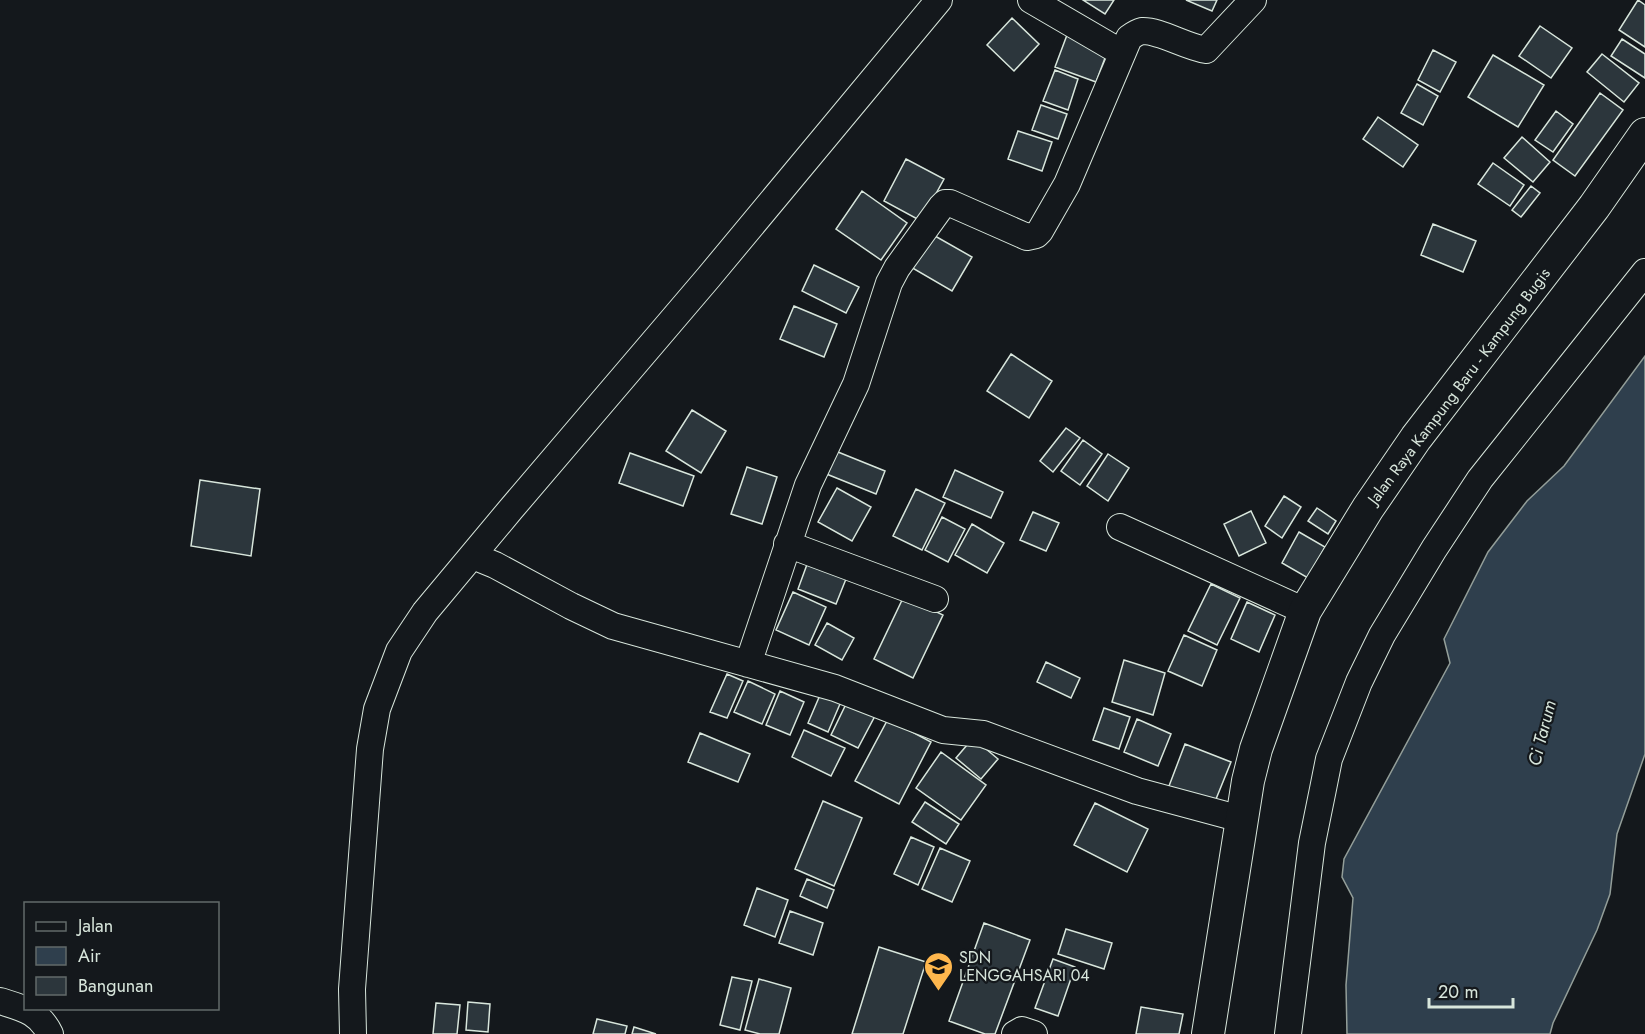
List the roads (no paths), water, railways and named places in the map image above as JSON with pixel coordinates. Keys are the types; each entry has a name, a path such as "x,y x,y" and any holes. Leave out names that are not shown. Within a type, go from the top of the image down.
{"street":[{"path":"353,1034 352,989 370,749 377,709 394,661 407,636 939,0"},
{"path":"1031,0 1122,53"},
{"path":"748,664 808,484 856,384 883,300 897,268 945,203 956,204 1027,237 1036,235 1043,227 1067,184 1129,38 1140,31 1151,32 1197,49 1206,50 1253,0"},
{"name":"Jalan Raya Kampung Baru - Kampung Bugis","path":"1208,1034 1241,819 1256,750 1305,611 1368,508 1416,438 1594,207 1645,134"},
{"path":"1288,1034 1312,843 1329,759 1359,682 1382,634 1480,479 1645,272"},
{"path":"1120,527 1305,611"},
{"path":"788,544 935,599"},
{"path":"473,556 613,626 835,688 943,730 983,734 1137,791 1241,819"},
{"path":"0,1001 24,1008"},
{"path":"27,1010 44,1022 50,1034"},
{"path":"1015,1034 1022,1030 1034,1034"}],"water":[{"name":"Ci Tarum","path":"1645,356 1645,754 1617,834 1610,894 1597,930 1550,1034 1347,1034 1346,985 1353,898 1342,877 1344,859 1450,663 1444,639 1488,552 1527,501 1564,466"}],"place":[{"name":"SDN LENGGAHSARI 04","path":"938,992"}]}
